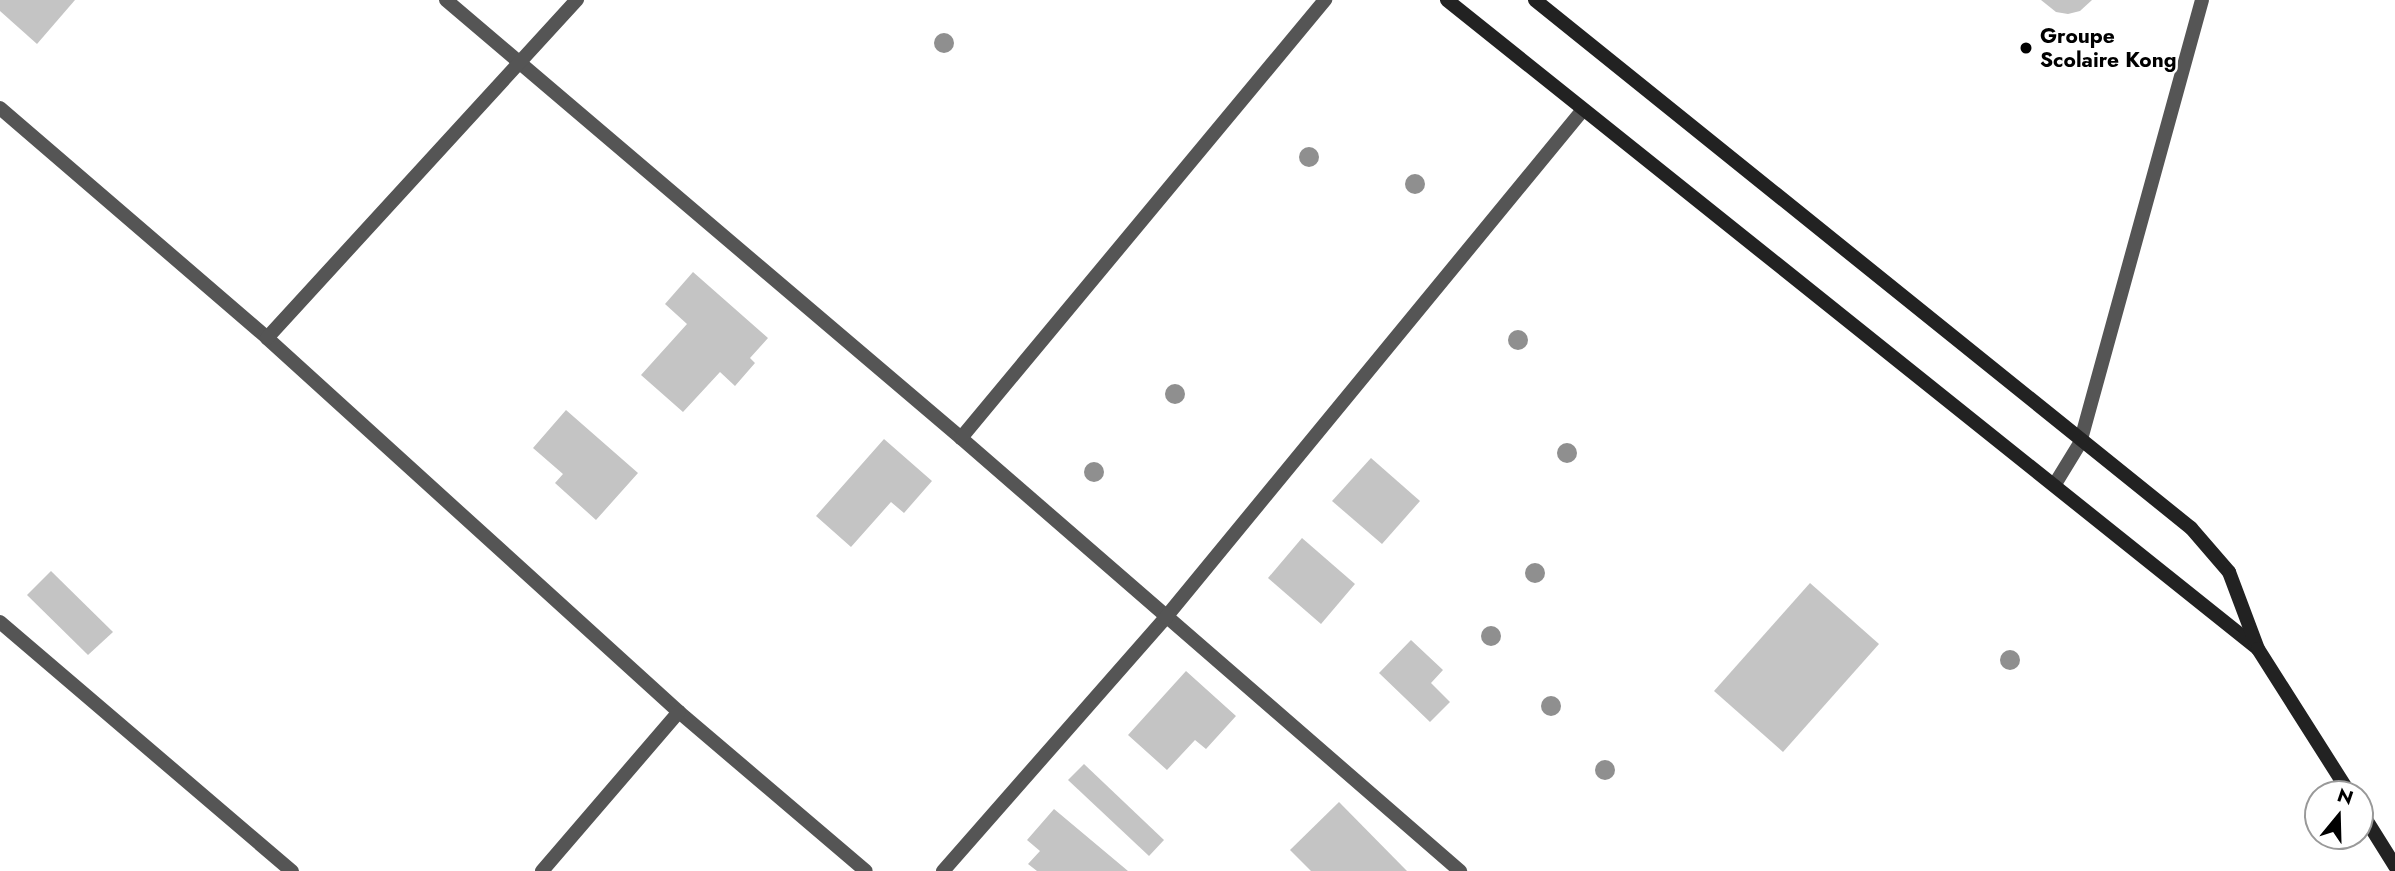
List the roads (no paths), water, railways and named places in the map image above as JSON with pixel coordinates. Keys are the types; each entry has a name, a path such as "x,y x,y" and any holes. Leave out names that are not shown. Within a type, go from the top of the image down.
{"main road":[{"path":"1447,0 1582,111 2055,484 2258,649"},
{"path":"1535,0 2080,443 2191,528 2230,572 2258,649 2341,780"},
{"path":"2374,832 2395,866"}],"street":[{"path":"446,0 961,438 1460,871"},
{"path":"267,338 577,0"},
{"path":"961,438 1325,0"},
{"path":"2055,484 2080,443 2202,0"},
{"path":"0,108 267,338 679,712 866,871"},
{"path":"943,871 1166,617 1582,111"},
{"path":"0,622 292,871"},
{"path":"541,871 679,712"}],"place":[{"name":"Groupe Scolaire Kong","path":"2026,48"}]}
